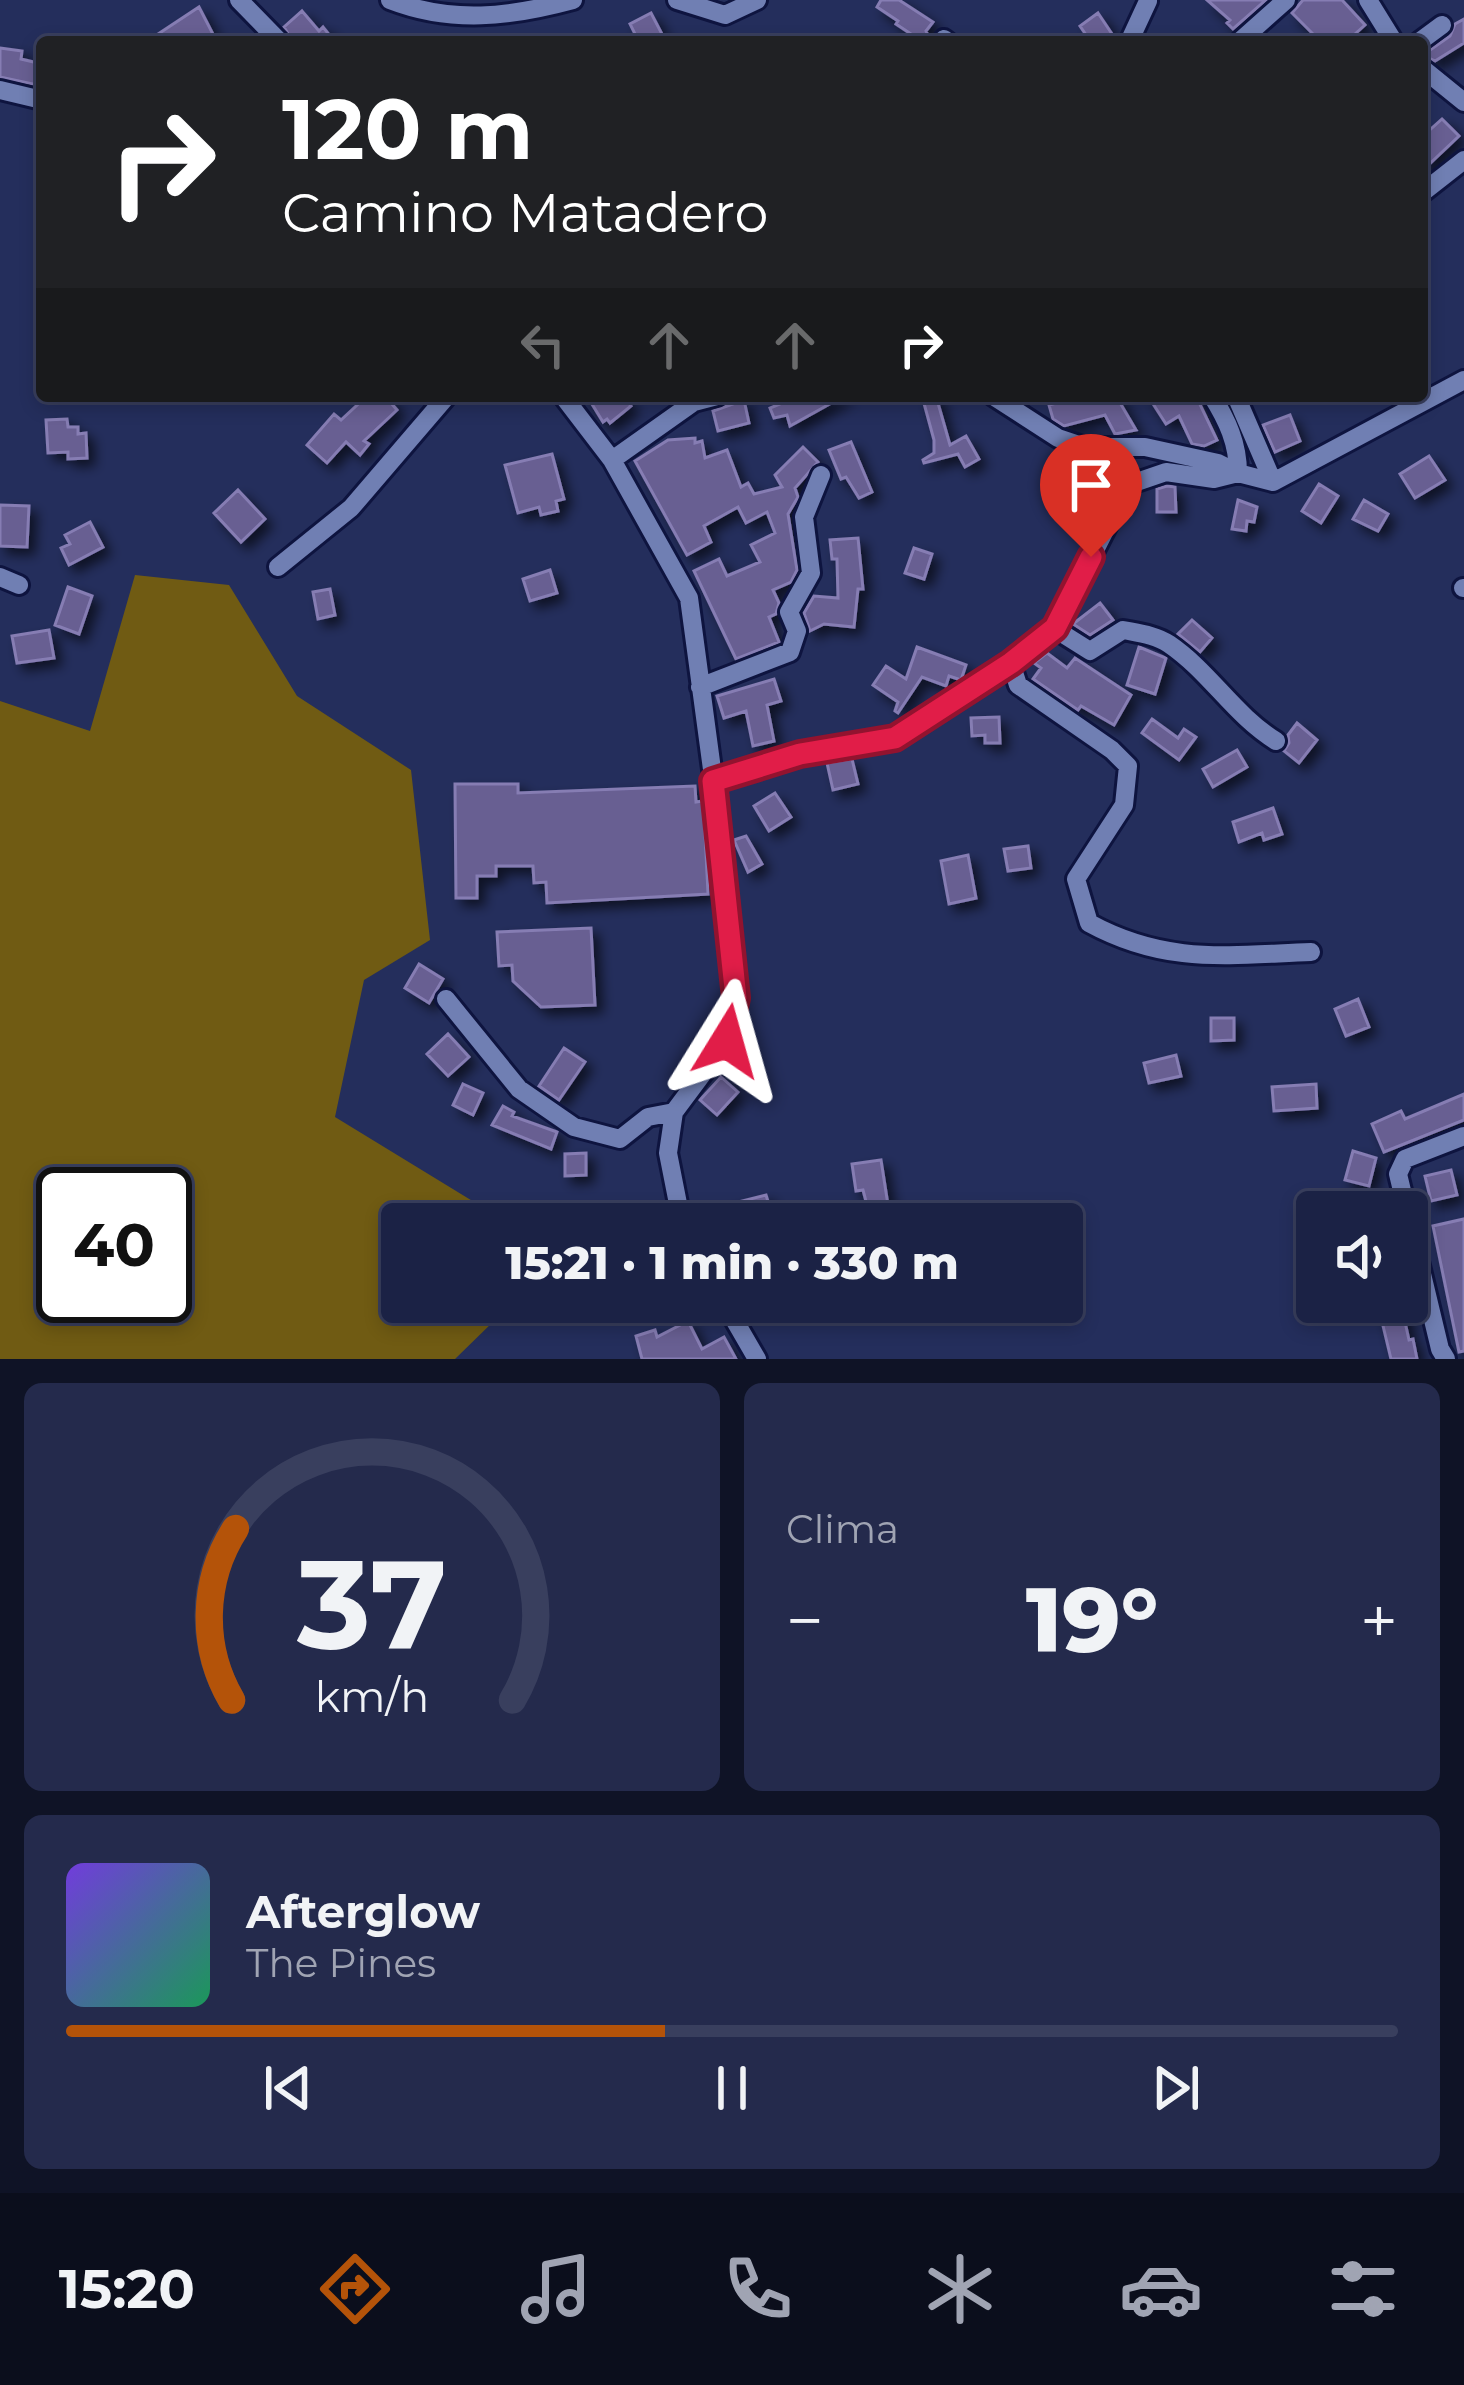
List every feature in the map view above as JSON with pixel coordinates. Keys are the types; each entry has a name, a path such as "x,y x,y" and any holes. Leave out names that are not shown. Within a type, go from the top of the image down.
{"street":[{"path":"238,0 274,36"},
{"path":"390,0 418,11 463,17 516,15 573,0"},
{"path":"676,0 725,15 757,0"},
{"path":"1132,36 1147,1 1158,0"},
{"path":"1246,36 1286,0"},
{"path":"1369,0 1388,35"},
{"path":"1427,36 1442,25"},
{"path":"1428,73 1464,102"},
{"path":"0,89 36,98"},
{"path":"1428,188 1464,160"},
{"path":"1428,399 1464,380"},
{"path":"278,567 351,508 442,402"},
{"path":"568,402 612,460 688,598 736,998 727,1041 674,1112 668,1153 678,1203"},
{"path":"612,460 688,402"},
{"path":"1009,402 1058,438 1084,447 1145,447 1218,463 1273,482 1423,402"},
{"path":"1216,402 1238,452 1238,472"},
{"path":"1239,402 1273,482"},
{"path":"713,781 800,754 895,738 1011,663 1055,628 1128,485 1166,472 1214,478 1238,472"},
{"path":"700,687 790,652 797,632 789,611 811,573 804,518 821,475"},
{"path":"1055,628 1090,650 1123,630 1156,637 1193,664 1250,725 1276,741"},
{"path":"1011,663 1018,685 1128,766 1124,805 1076,878 1089,923 1126,943 1186,957 1311,952"},
{"path":"446,999 519,1089 574,1127 620,1139 648,1117 674,1112"},
{"path":"1446,1359 1398,1174 1405,1159 1464,1136"},
{"path":"736,1323 757,1359"}],"shaded area":[{"path":"135,575 229,585 297,696 411,770 430,940 364,980 335,1117 476,1203 381,1203 381,1323 492,1323 455,1359 0,1359 0,701 90,731"}],"building":[{"path":"881,0 899,0 933,22 926,31 928,36 914,36 877,7"},
{"path":"1207,0 1266,0 1233,29 1227,23 1230,20"},
{"path":"1303,0 1342,0 1365,25 1353,36 1315,36 1292,13"},
{"path":"199,7 214,36 155,36"},
{"path":"302,11 319,31 323,27 330,36 289,36 284,27"},
{"path":"651,13 663,36 636,36 630,24"},
{"path":"1098,13 1113,36 1087,36 1080,26"},
{"path":"1464,19 1464,43 1435,61 1428,58 1428,51 1450,36 1455,24"},
{"path":"0,48 22,51 21,59 36,63 36,85 0,77"},
{"path":"1442,119 1459,136 1428,165 1428,132"},
{"path":"360,402 390,402 397,410 364,441 369,444 360,455 346,442 327,463 307,445 334,414 341,420"},
{"path":"591,402 628,402 631,406 610,423 603,422"},
{"path":"744,402 749,423 718,431 713,411"},
{"path":"784,402 833,402 790,426 787,415 774,418 770,408"},
{"path":"924,402 938,402 950,445 966,436 979,459 965,467 958,454 924,463 934,453"},
{"path":"1120,402 1136,430 1115,434 1105,415 1064,426 1053,419 1049,405"},
{"path":"1152,402 1199,402 1217,440 1204,446 1192,444 1179,416 1166,424"},
{"path":"1290,415 1300,441 1275,452 1263,425"},
{"path":"67,419 68,427 86,433 87,458 48,453 46,420"},
{"path":"695,438 695,443 702,441 705,458 727,450 741,487 748,483 754,494 782,487 775,475 803,447 818,462 795,488 798,497 788,514 797,570 791,582 773,590 779,603 776,614 769,617 779,642 736,659 694,571 719,559 727,576 760,562 751,545 775,533 767,512 746,523 738,507 704,526 711,542 687,555 635,461 668,440"},
{"path":"851,442 872,492 859,498 846,477 841,479 829,450"},
{"path":"552,454 564,499 556,501 558,511 541,515 539,507 518,513 505,465"},
{"path":"1429,456 1445,480 1415,498 1400,474"},
{"path":"1102,467 1112,486 1092,500 1081,478"},
{"path":"1319,484 1338,496 1321,523 1302,511"},
{"path":"1175,487 1176,512 1157,512 1157,489"},
{"path":"238,490 265,519 241,542 214,513"},
{"path":"1238,500 1257,507 1246,531 1232,529"},
{"path":"1364,500 1388,514 1378,531 1353,519"},
{"path":"0,505 29,506 27,547 0,546"},
{"path":"90,522 103,547 69,565 61,548 70,544 65,535"},
{"path":"858,538 863,589 858,589 854,627 824,624 810,631 804,613 814,596 838,598 837,559 832,559 830,540"},
{"path":"914,548 932,554 924,579 905,573"},
{"path":"550,570 557,593 530,601 523,579"},
{"path":"68,587 92,596 79,634 55,625"},
{"path":"330,589 335,615 318,619 313,592"},
{"path":"1100,603 1113,620 1090,635 1073,624"},
{"path":"1192,620 1212,638 1200,652 1178,634"},
{"path":"49,630 54,658 17,663 12,636"},
{"path":"917,647 966,665 961,680 949,676 946,686 922,677 898,713 898,702 873,685 886,666 906,679"},
{"path":"1139,647 1166,658 1155,694 1127,685"},
{"path":"1047,653 1067,668 1075,658 1131,695 1114,725 1081,706 1078,710 1033,679 1041,668 1034,663"},
{"path":"774,679 781,701 767,705 774,741 753,746 746,711 724,718 717,696"},
{"path":"999,717 1000,743 985,743 985,735 972,736 971,718"},
{"path":"1152,719 1178,738 1184,729 1196,737 1179,760 1142,733"},
{"path":"1297,723 1317,740 1299,763 1284,751"},
{"path":"1237,750 1247,767 1213,787 1203,769"},
{"path":"852,759 858,784 833,790 827,763"},
{"path":"455,784 518,784 518,793 695,786 696,802 703,801 708,894 547,903 546,882 534,883 533,866 496,866 496,876 477,876 477,898 456,898"},
{"path":"775,793 791,817 769,831 754,806"},
{"path":"1273,808 1282,834 1264,840 1262,833 1239,842 1233,822"},
{"path":"746,836 762,864 748,872 734,840"},
{"path":"1028,846 1031,868 1008,871 1004,849"},
{"path":"968,855 976,898 949,904 941,861"},
{"path":"591,928 595,1005 541,1007 513,981 512,965 499,966 497,932"},
{"path":"419,964 443,979 429,1003 405,988"},
{"path":"1358,999 1369,1027 1346,1036 1335,1009"},
{"path":"1211,1018 1234,1018 1234,1040 1211,1041"},
{"path":"448,1034 469,1057 448,1076 427,1054"},
{"path":"564,1048 585,1062 559,1100 539,1086"},
{"path":"1176,1055 1181,1076 1149,1083 1144,1063"},
{"path":"721,1077 738,1092 717,1115 700,1100"},
{"path":"463,1084 483,1093 473,1115 453,1105"},
{"path":"1316,1084 1317,1108 1274,1111 1272,1087"},
{"path":"1464,1094 1464,1120 1384,1152 1372,1124 1401,1111 1405,1119"},
{"path":"503,1106 514,1112 512,1116 557,1132 551,1149 492,1125"},
{"path":"1353,1151 1376,1158 1369,1186 1345,1180"},
{"path":"586,1153 586,1175 565,1176 565,1154"},
{"path":"881,1160 888,1203 866,1203 863,1190 856,1191 852,1164"},
{"path":"1451,1170 1457,1195 1431,1201 1425,1176"},
{"path":"766,1195 768,1203 734,1203"},
{"path":"1464,1219 1464,1351 1459,1352 1433,1226"},
{"path":"689,1323 702,1349 724,1337 736,1359 642,1359 636,1336 655,1330 657,1337"},
{"path":"1382,1323 1405,1323 1417,1359 1391,1359"}],"route":[{"path":"727,1041 736,998 713,781 800,754 895,738 1011,663 1055,628 1091,557"}]}
